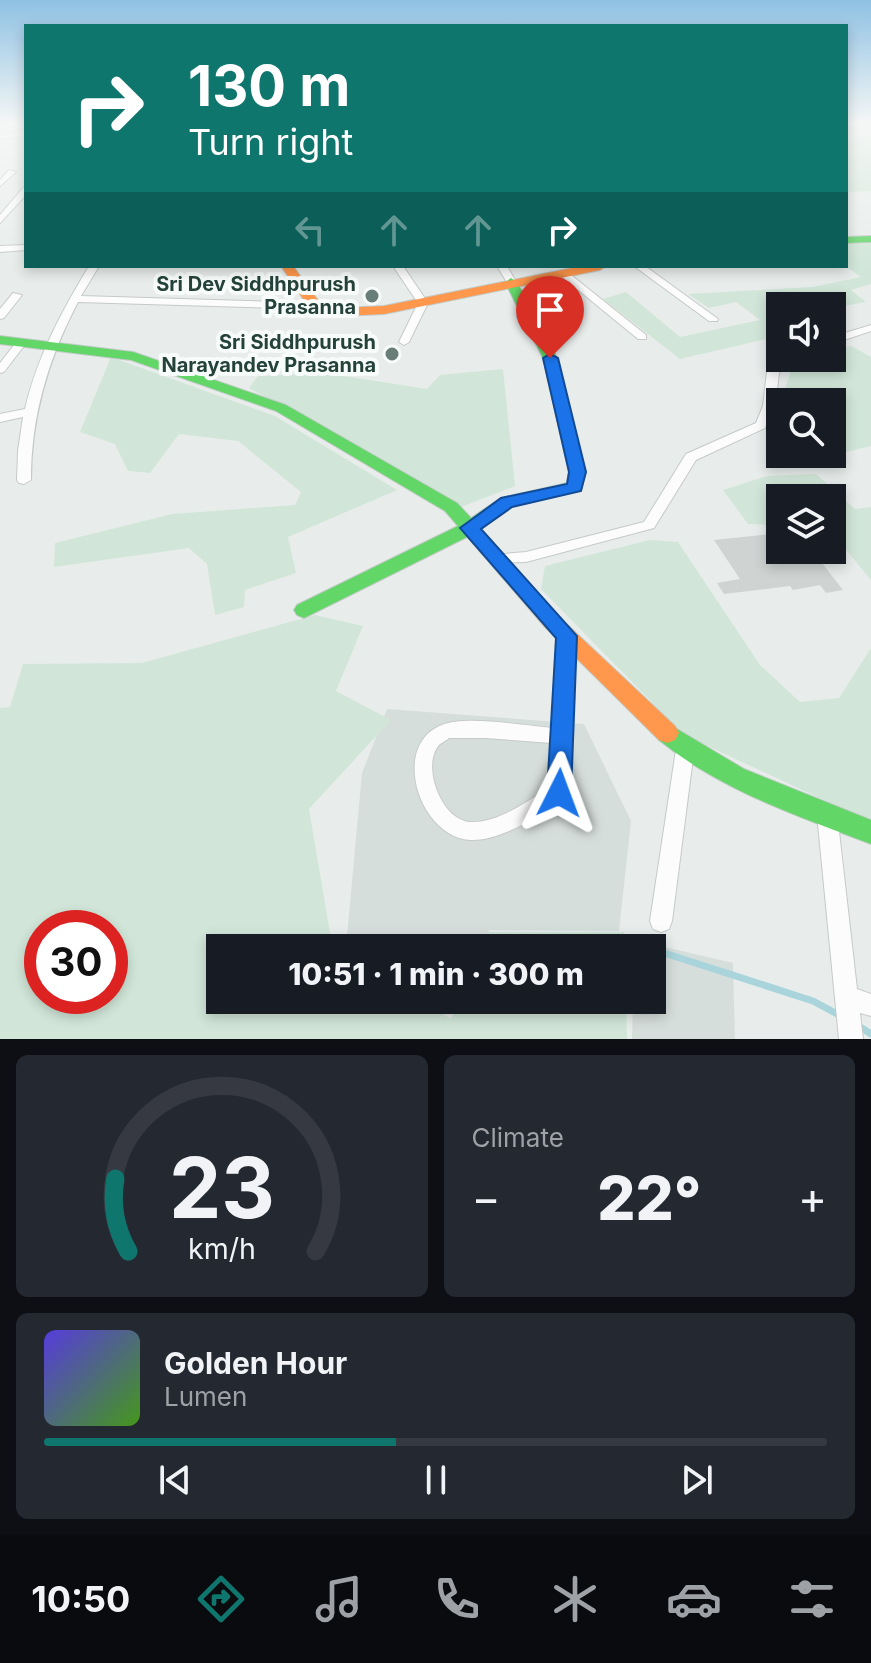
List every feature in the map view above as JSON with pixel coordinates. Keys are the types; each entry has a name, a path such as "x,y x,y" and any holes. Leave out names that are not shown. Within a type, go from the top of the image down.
{"street":[{"path":"0,184 12,172"},
{"path":"0,201 21,201"},
{"path":"0,220 21,201"},
{"path":"848,240 871,239"},
{"path":"0,258 4,249 24,248"},
{"path":"24,480 23,447 34,384 74,299 93,268"},
{"path":"288,268 315,306"},
{"path":"400,268 423,303"},
{"path":"74,299 315,306 341,312 423,303 506,274 563,273 589,268"},
{"path":"642,268 713,319"},
{"path":"563,273 642,337"},
{"path":"304,610 470,528 507,502 575,487 577,472 550,358 506,274"},
{"path":"0,316 17,295"},
{"path":"404,342 423,303"},
{"path":"846,336 871,328"},
{"path":"0,340 133,356 281,408 451,507 566,636 685,750 871,832"},
{"path":"0,370 22,342"},
{"path":"497,559 526,557 649,525 691,457 761,425 769,406 773,372"},
{"path":"0,418 29,412"},
{"path":"562,736 446,731 435,736 423,762 425,783 435,812 445,825 470,831 503,823 559,793 562,736 566,636"},
{"path":"661,921 685,750"},
{"path":"827,814 851,1039"},
{"path":"845,997 871,1005"}],"shaded area":[{"path":"387,709 584,724 631,821 619,931 489,930 488,934 347,934 362,773"},
{"path":"666,947 733,963 735,1039 632,1039 633,1014 666,1014"}],"green space":[{"path":"848,172 871,172 871,191 848,192"},
{"path":"871,243 871,284 851,290 866,302 846,306 846,292 766,292 766,339 680,359 603,299 626,292 680,337 760,320 736,302 709,308 688,294 812,287 861,277 848,268 848,244"},
{"path":"851,346 871,357 871,446 846,452 846,388 785,388 790,372 846,372 846,348"},
{"path":"111,357 275,416 397,490 288,537 296,573 245,590 244,607 215,615 207,564 189,548 54,567 55,543 172,514 295,505 301,492 238,441 179,434 150,473 128,471 115,444 80,432"},
{"path":"503,369 515,486 461,507 249,388 258,376 325,373 427,389 440,375"},
{"path":"816,474 827,484 766,484 766,525 748,524 723,490 767,476"},
{"path":"846,501 855,509 871,507 871,580 846,550"},
{"path":"650,540 678,542 760,665 800,702 839,698 871,648 871,822 684,735 541,589 545,566"},
{"path":"315,615 363,626 336,691 391,720 309,809 330,934 206,934 206,1014 443,1014 451,1019 453,1014 626,1014 627,1039 0,1039 0,708 10,707 23,664 142,663"},
{"path":"624,932 624,934 487,934"}],"building":[{"path":"766,534 766,564 823,564 843,590 826,593 820,585 793,590 790,586 724,594 717,583 740,579 714,540"}],"waterway":[{"path":"666,954 813,1001 841,1016"},
{"path":"857,1025 871,1034"}],"traffic: fast":[{"path":"848,240 871,239"},
{"path":"304,610 470,528 507,502 575,487 577,472 550,358 511,282"},
{"path":"0,340 133,356 281,408 451,507 472,531"},
{"path":"667,733 735,777 871,832"}],"traffic: slow":[{"path":"288,268 315,306 341,312 384,310 590,268"},
{"path":"472,531 552,622 667,733"}],"place":[{"name":"Sri Dev Siddhpurush Prasanna","path":"372,296"},
{"name":"Sri Siddhpurush Narayandev Prasanna","path":"392,354"}],"route":[{"path":"550,358 577,472 575,487 507,502 470,528 566,636 559,793"}]}
